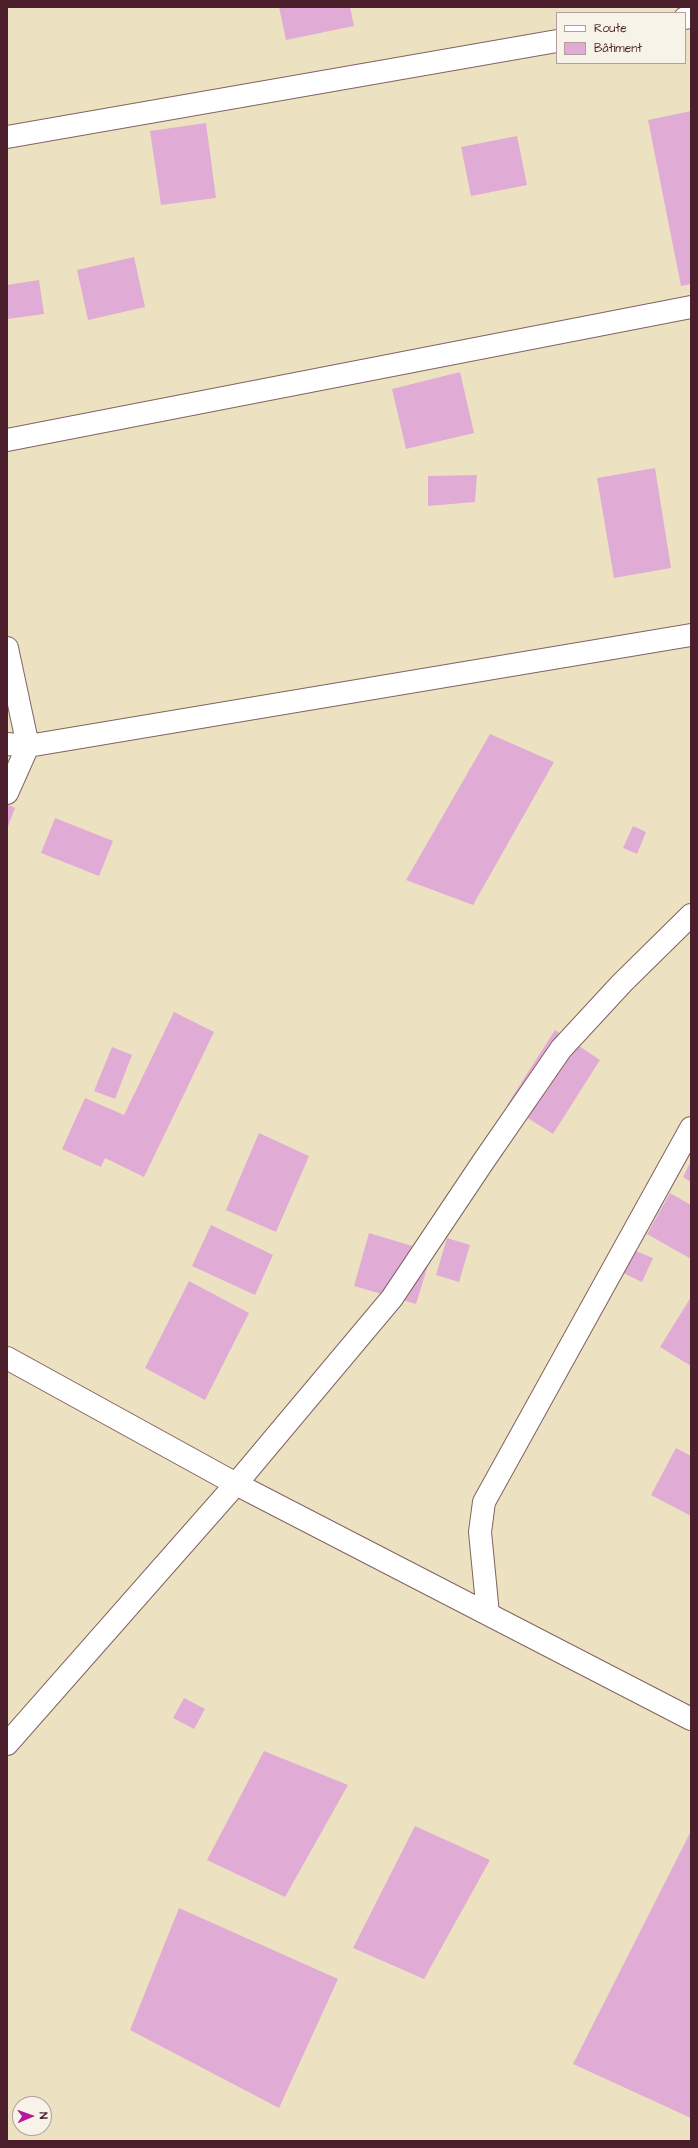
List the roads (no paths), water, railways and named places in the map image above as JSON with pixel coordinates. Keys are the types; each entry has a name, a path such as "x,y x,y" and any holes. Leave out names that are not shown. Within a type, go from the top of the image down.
{"street":[{"path":"7,137 556,40"},
{"path":"7,440 691,307"},
{"path":"18,745 691,635"},
{"path":"7,648 18,745 7,793"},
{"path":"7,1744 236,1484 392,1298 561,1049 622,983 691,915"},
{"path":"488,1614 480,1532 484,1502 691,1128"},
{"path":"7,1358 236,1484 691,1719"}]}
